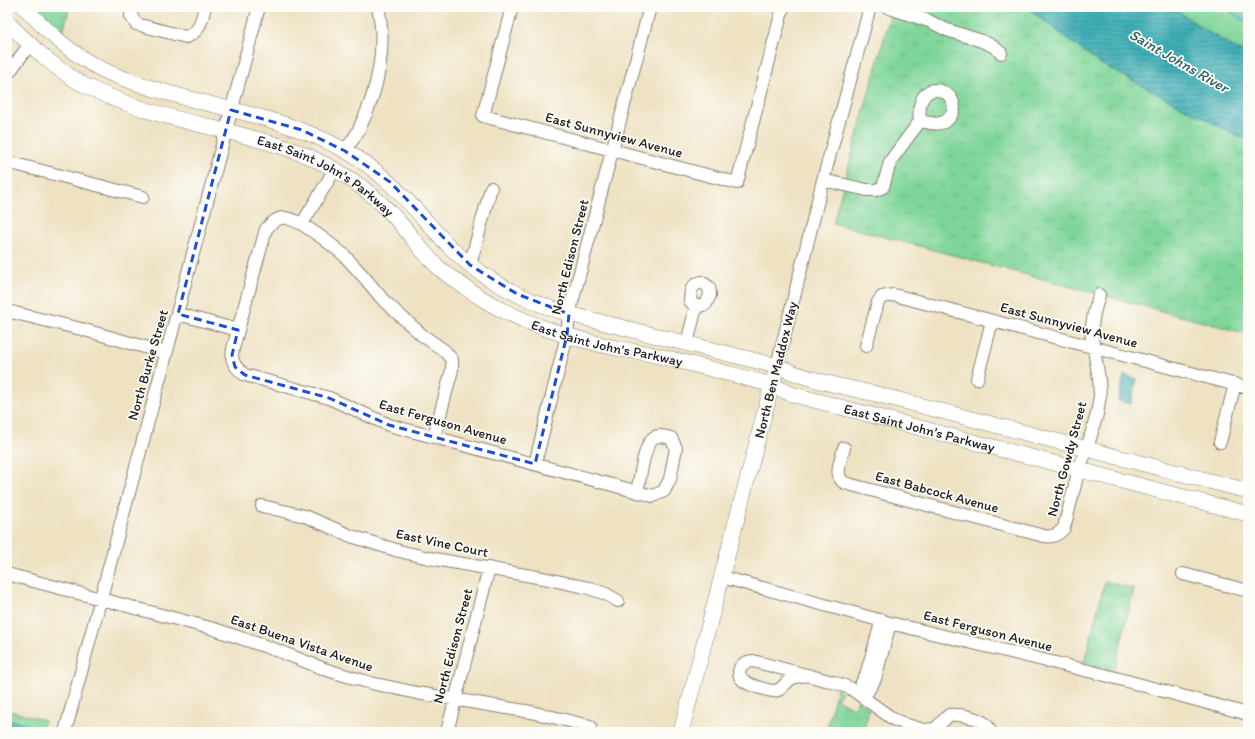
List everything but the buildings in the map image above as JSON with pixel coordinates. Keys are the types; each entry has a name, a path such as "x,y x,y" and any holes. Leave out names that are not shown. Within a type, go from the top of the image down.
{"main road":[{"name":"East Saint John's Parkway","path":"24,7 44,28 70,50 101,69 131,82 302,130 345,151 368,165 390,182 470,265 491,280 537,303 569,314 777,366 796,374 843,388 880,395 1248,491"},
{"name":"East Saint John's Parkway","path":"7,22 54,66 91,88 140,108 283,147 310,157 335,169 362,187 391,213 435,264 448,275 479,297 506,313 534,325 620,349 652,354 772,385 791,394 1248,514"},
{"name":"North Ben Maddox Way","path":"681,732 777,366"}],"street":[{"path":"132,11 136,24 186,37 193,34 200,26 205,7"},
{"name":"North Burke Street","path":"65,732 259,7"},
{"path":"345,151 360,129 371,103 378,76 382,50 381,21 378,7"},
{"name":"East Sunnyview Avenue","path":"512,7 483,116 738,183 783,7"},
{"name":"North Edison Street","path":"535,464 567,335 569,314 650,7"},
{"name":"North Ben Maddox Way","path":"777,366 870,7"},
{"path":"887,7 982,41 993,46 1000,53"},
{"path":"7,75 30,44"},
{"path":"824,180 867,190 876,190 883,187 890,162 920,121"},
{"path":"7,162 143,197"},
{"path":"335,169 302,224 344,255 384,301 422,335 445,351 452,360 452,370 434,437"},
{"path":"470,265 491,188"},
{"name":"East Ferguson Avenue","path":"302,224 285,217 274,220 266,229 232,355 235,367 245,375 329,398 389,425 637,492 653,496 664,491 670,479 676,448 671,438 661,435 653,438 648,445 637,492"},
{"name":"East Sunnyview Avenue","path":"866,346 876,308 882,297 894,295 1248,388"},
{"name":"North Gowdy Street","path":"1058,534 1064,528 1079,469 1087,449 1100,396 1099,379 1091,332 1099,295"},
{"name":"East Saint John's Parkway","path":"687,343 696,307"},
{"path":"7,311 81,329 166,353"},
{"path":"178,314 238,330"},
{"path":"977,379 992,321"},
{"path":"1220,442 1235,384"},
{"name":"East Babcock Avenue","path":"844,448 839,474 843,481 852,485 1044,536 1049,537 1058,534"},
{"name":"East Vine Court","path":"262,506 305,516 351,536 399,551 589,588 606,594 618,601"},
{"name":"North Edison Street","path":"447,732 489,568"},
{"name":"East Buena Vista Avenue","path":"7,574 214,629 258,643 328,670 371,682 417,693 531,712 590,729"},
{"path":"1183,574 1248,591"},
{"name":"East Ferguson Avenue","path":"722,577 886,622 1101,674 1248,714"},
{"path":"861,695 866,675 886,622"},
{"path":"808,675 794,677 779,690 773,691 747,683 740,675 740,669 747,661 754,660 808,675 833,682 861,695 893,719 927,731 935,729 949,715 956,715 983,721 987,725 990,732"}],"highlighted area":[{"path":"231,110 302,130 345,151 390,182 470,265 517,294 569,314 567,335 535,464 389,425 329,398 245,375 235,367 232,355 238,330 178,314"}],"green space":[{"path":"37,7 70,7 62,34"},
{"path":"883,7 1238,7 1248,13 1248,334 833,223 891,13"},
{"path":"1105,581 1134,589 1114,670 1084,663"},
{"path":"837,689 842,692 837,699 853,708 858,700 869,709 863,732 826,732"},
{"path":"7,710 44,720 41,732 7,732"}],"water":[{"name":"Saint Johns River","path":"1026,7 1172,7 1205,30 1248,56 1248,139 1240,137 1099,63"},
{"path":"1124,375 1137,379 1131,404 1118,401"},
{"path":"7,719 22,723 31,730 31,732 7,732"}],"waterway":[{"path":"1225,7 1248,23"}]}
